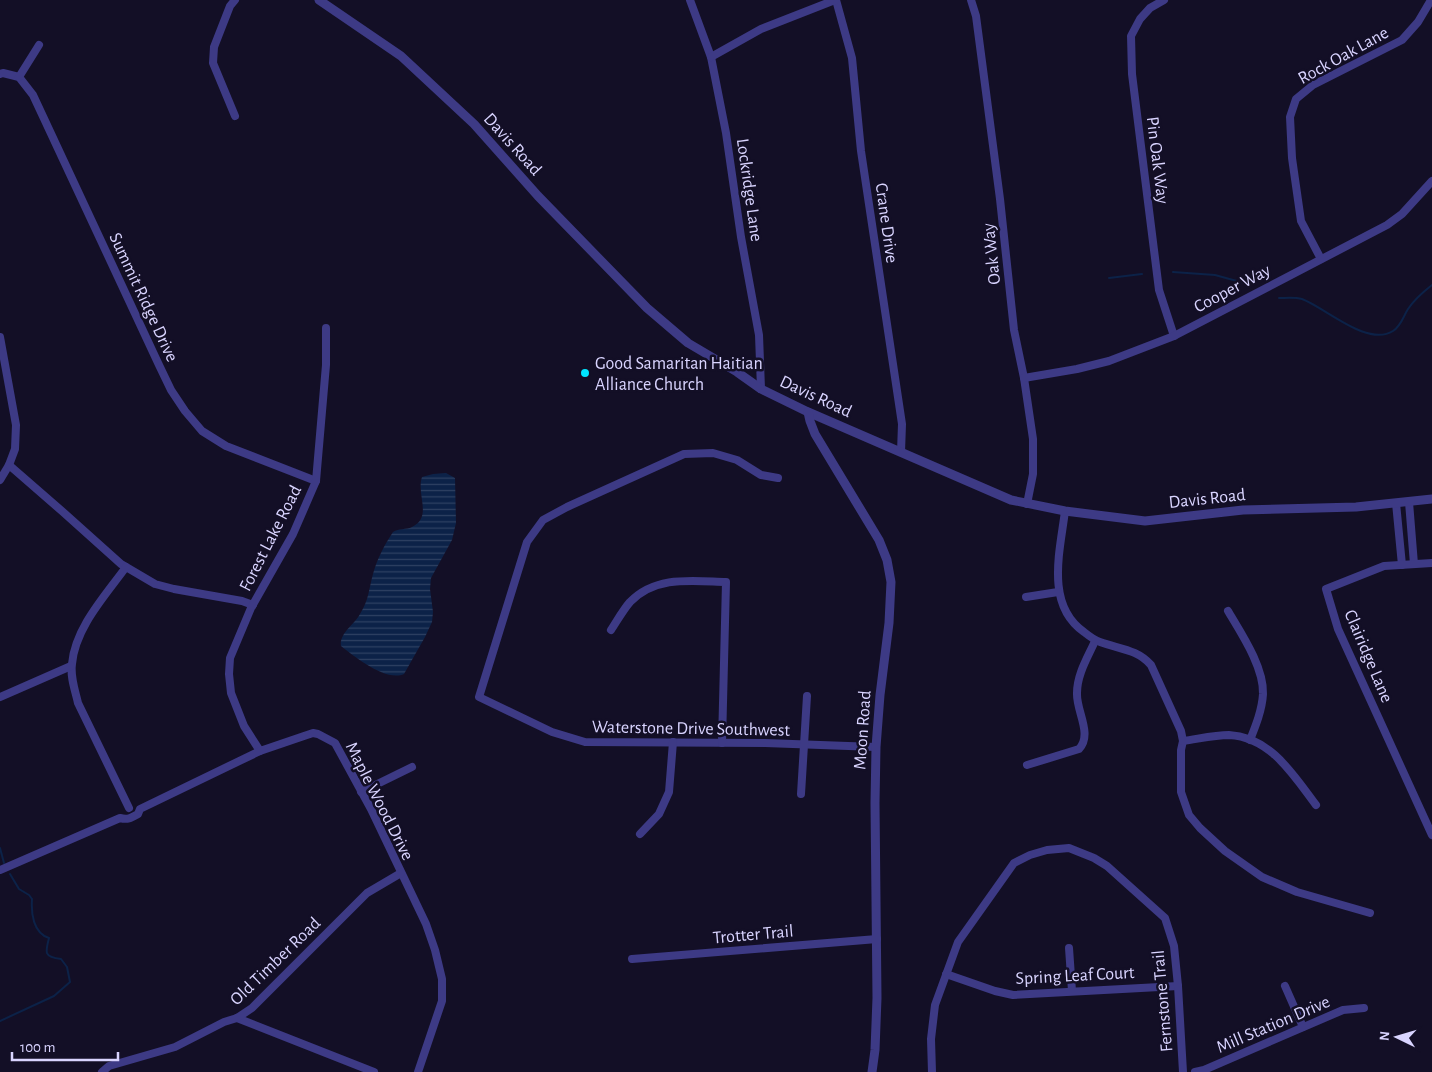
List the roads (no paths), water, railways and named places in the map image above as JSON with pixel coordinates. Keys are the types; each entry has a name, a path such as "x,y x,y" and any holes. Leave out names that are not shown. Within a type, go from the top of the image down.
{"street":[{"path":"235,0 230,6 214,47 213,63 235,116"},
{"name":"Davis Road","path":"320,0 401,56 474,124 538,196 647,308 688,343 737,372 761,389 808,412 1012,500 1065,511 1145,520 1243,510 1356,507 1432,499"},
{"name":"Lockridge Lane","path":"690,0 711,57 726,133 741,237 759,335 761,389"},
{"path":"711,57 761,29 836,0"},
{"name":"Crane Drive","path":"836,0 852,58 861,151 902,424 901,452"},
{"name":"Oak Way","path":"971,0 976,16 998,180 1014,330 1024,378 1033,439 1033,474 1027,504"},
{"name":"Pin Oak Way","path":"1164,0 1150,8 1140,18 1131,36 1132,74 1158,290 1174,336"},
{"name":"Rock Oak Lane","path":"1321,259 1301,221 1292,158 1290,117 1296,99 1313,86 1402,40 1418,22 1431,0"},
{"path":"1,73 19,77 39,45"},
{"name":"Summit Ridge Drive","path":"19,77 32,95 171,390 185,411 202,431 226,446 316,481"},
{"name":"Cooper Way","path":"1024,378 1109,361 1174,336 1387,225 1402,214 1432,181"},
{"name":"Forest Lake Road","path":"260,752 244,726 231,693 230,658 253,605 293,534 316,481 326,364 326,328"},
{"path":"0,338 16,425 15,449 9,465 0,480"},
{"name":"Moon Road","path":"808,412 815,434 879,540 890,568 892,597 880,695 876,747 877,998 875,1050 872,1072"},
{"name":"Waterstone Drive Southwest","path":"778,478 761,475 737,460 713,453 684,454 567,507 543,520 527,542 479,697 552,732 585,742 722,742 876,747"},
{"path":"9,465 126,567 155,584 183,591 242,601 253,605"},
{"path":"1409,502 1414,564"},
{"path":"1396,503 1402,565"},
{"path":"1065,511 1058,570 1058,592 1067,615 1077,627 1095,641 1130,650 1145,658 1155,673 1181,731 1183,741 1181,750 1181,792 1189,815 1225,851 1262,878 1297,892 1370,913"},
{"name":"Clairidge Lane","path":"1432,563 1384,566 1326,589 1338,629 1428,817 1432,835"},
{"path":"126,567 98,606 79,637 74,649 71,666 78,702 129,808 135,807 140,809"},
{"path":"610,630 631,601 652,587 675,581 726,582 722,742"},
{"path":"1026,597 1058,592"},
{"path":"1228,611 1254,658 1261,679 1263,692 1261,706 1250,740"},
{"path":"1027,765 1078,749 1084,744 1085,733 1077,700 1077,690 1080,676 1095,641"},
{"path":"0,697 71,666"},
{"path":"801,794 807,696"},
{"name":"Maple Wood Drive","path":"0,870 120,818 127,820 138,814 140,809 260,752 304,736 318,734 335,743 426,924 435,950 442,979 442,1001 418,1072"},
{"path":"1183,741 1230,735 1264,746 1287,766 1316,805"},
{"path":"640,834 659,814 669,792 673,742"},
{"path":"361,792 412,767"},
{"name":"Maple Wood Drive","path":"120,818 123,811 129,808"},
{"name":"Fernstone Trail","path":"932,1072 931,1039 934,1004 958,942 1014,863 1030,855 1047,850 1069,848 1094,858 1107,866 1165,918 1174,946 1183,1072"},
{"name":"Old Timber Road","path":"102,1072 109,1066 175,1047 224,1022 237,1018 252,1008 367,893 401,873"},
{"name":"Trotter Trail","path":"632,959 877,939"},
{"path":"1069,948 1072,991"},
{"name":"Spring Leaf Court","path":"946,974 995,991 1014,995 1178,986"},
{"path":"1285,986 1303,1027"},
{"name":"Mill Station Drive","path":"1195,1072 1204,1070 1343,1010 1364,1008"},
{"path":"237,1018 374,1072"}],"water":[{"path":"446,473 455,478 456,523 452,540 431,578 432,622 404,674 397,676 389,675 371,667 341,646 342,637 363,609 377,563 393,532 412,527 422,518 422,477"}],"waterway":[{"path":"1173,272 1215,275 1244,283"},
{"path":"1109,278 1142,274"},
{"path":"1279,298 1302,299 1359,330 1383,335 1396,329 1413,302 1432,285"},
{"path":"0,848 4,863"},
{"path":"0,1021 54,996 70,982 67,967 61,959 51,957 47,953 49,938 39,932 36,927 32,910 32,899 19,889 10,874"}],"place":[{"name":"Good Samaritan Haitian Alliance Church","path":"585,373"}]}
